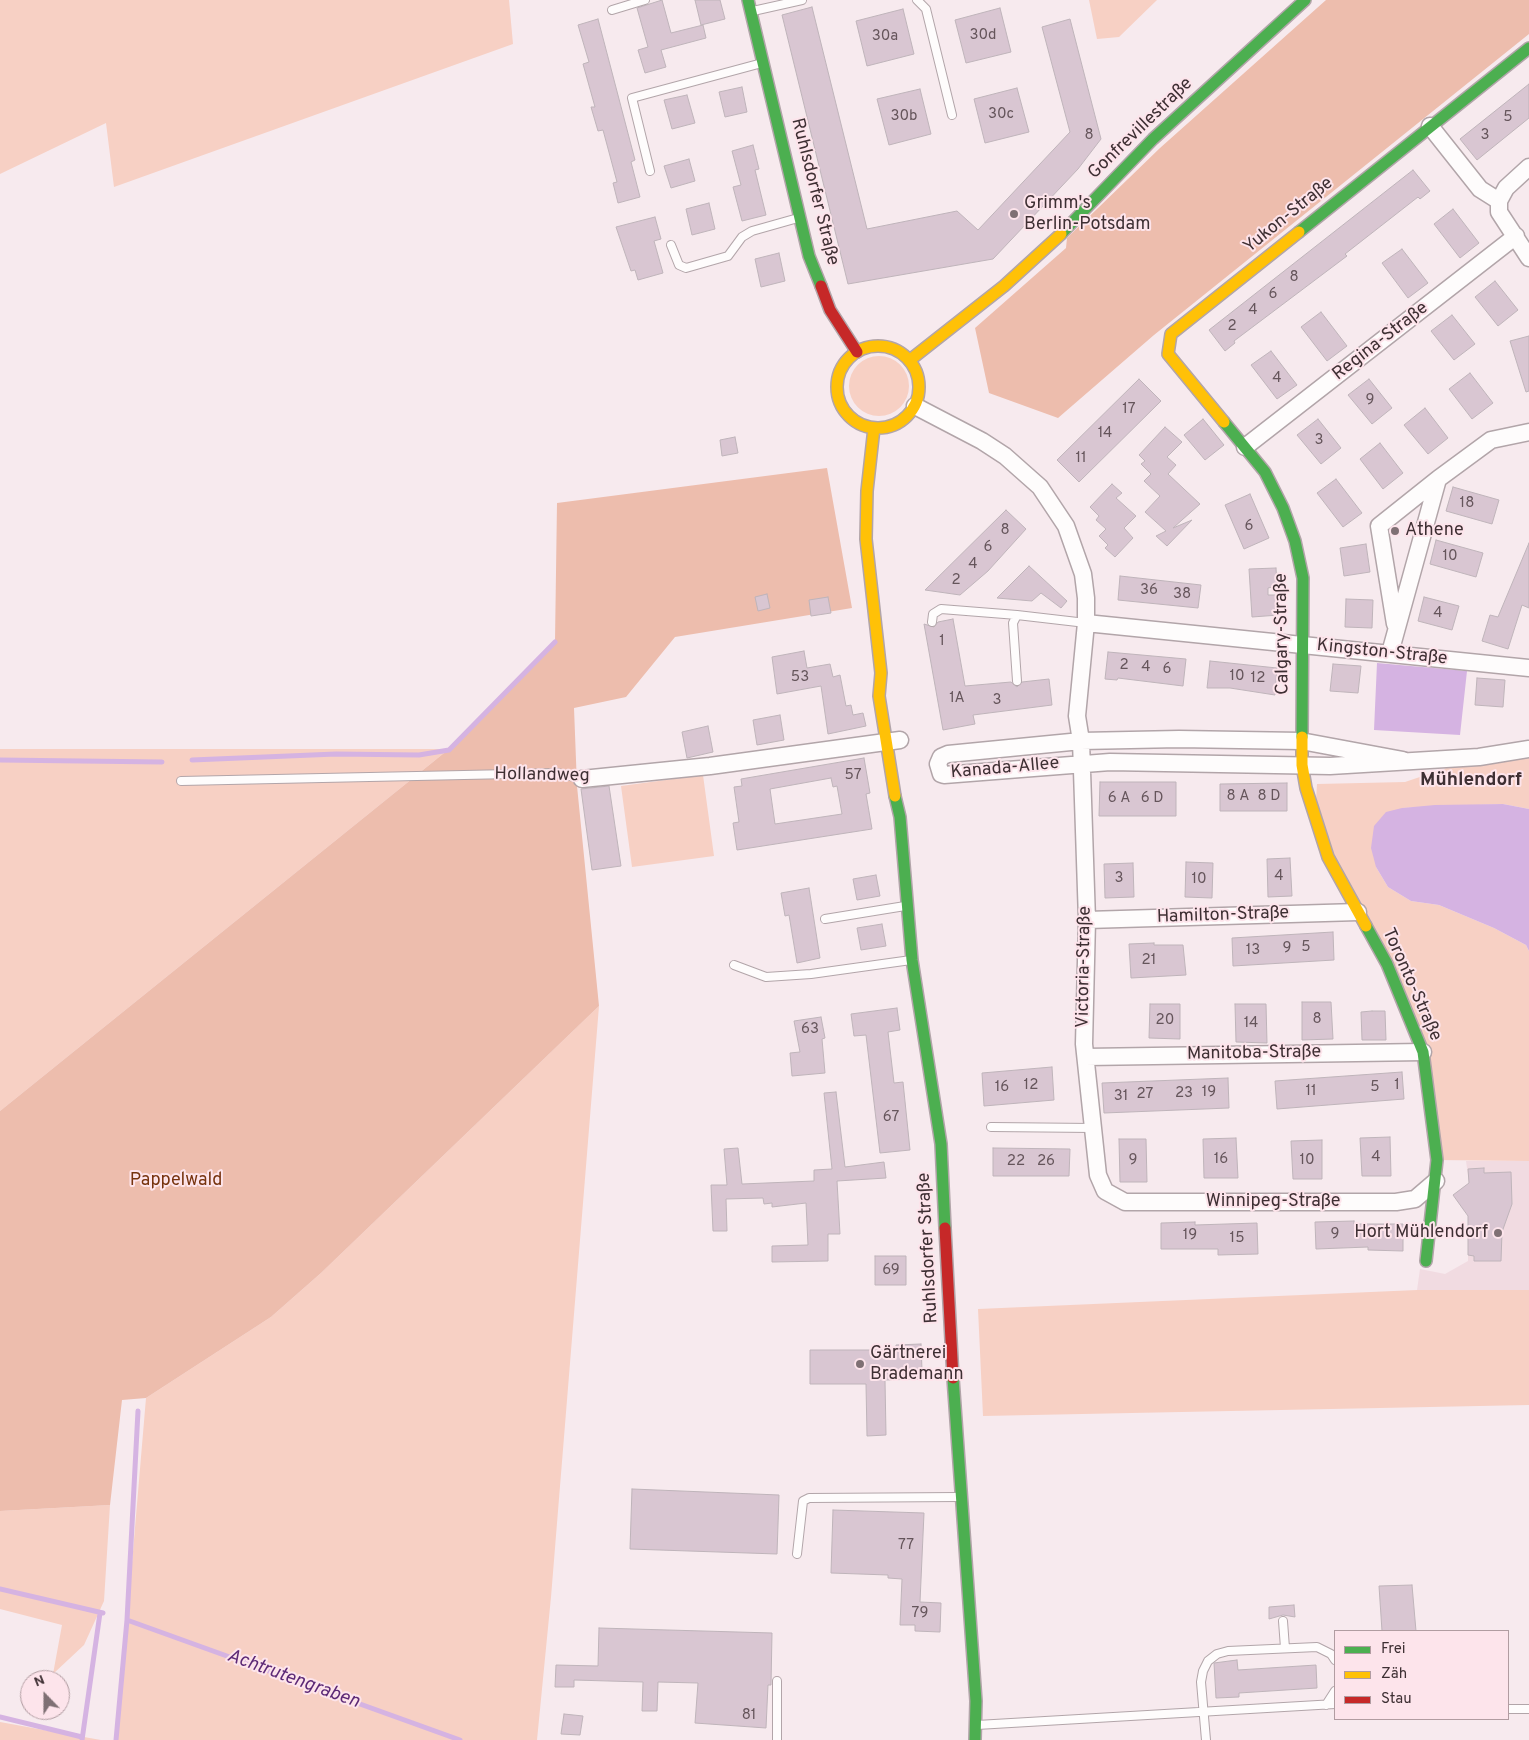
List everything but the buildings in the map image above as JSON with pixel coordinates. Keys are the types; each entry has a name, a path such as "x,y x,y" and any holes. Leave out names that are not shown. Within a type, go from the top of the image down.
{"main road":[{"name":"Ruhlsdorfer Straße","path":"748,0 809,256 830,310 857,352"},
{"name":"Gonfrevillestraße","path":"910,360 1004,286 1064,231 1153,139 1305,0"},
{"name":"Yukon-Straße","path":"1171,334 1529,48"},
{"name":"Calgary-Straße","path":"1171,334 1168,354 1265,472 1283,508 1295,542 1303,578 1302,765"},
{"path":"867,347 891,348 910,360 918,374 920,390 915,406 908,416 886,428 874,428 865,426 849,416 839,400 837,382 844,365 857,352 867,347"},
{"name":"Ruhlsdorfer Straße","path":"874,428 867,491 866,539 872,609 881,673 880,696 897,741 893,789 900,817 912,960 941,1144 961,1497 976,1701 975,1740"},
{"name":"Ruhlsdorfer Straße","path":"881,673 893,695"},
{"name":"Ruhlsdorfer Straße","path":"900,817 903,790 902,765"},
{"name":"Toronto-Straße","path":"1302,765 1306,788 1328,857 1387,964 1423,1052 1432,1109 1437,1160 1426,1261"}],"street":[{"path":"1430,126 1480,189 1498,201"},
{"path":"1529,167 1506,188 1498,201 1500,212 1529,258"},
{"name":"Regina-Straße","path":"1245,447 1516,236"},
{"name":"Victoria-Straße","path":"915,406 982,441 1017,466 1040,487 1066,526 1075,547 1086,598 1086,623 1078,716 1081,741 1087,920 1084,995 1086,1057 1098,1176 1105,1191"},
{"path":"1396,629 1379,526 1491,440 1529,432"},
{"path":"1390,653 1438,479"},
{"name":"Kingston-Straße","path":"1086,623 1529,668"},
{"name":"Kanada-Allee","path":"1403,760 1301,741 1180,739 1081,741 948,754 941,757 938,764 941,774 944,775 1081,763 1330,766 1403,760 1479,757 1529,749"},
{"name":"Hollandweg","path":"582,779 710,766 897,741"},
{"name":"Hamilton-Straße","path":"1087,920 1358,912"},
{"name":"Manitoba-Straße","path":"1086,1057 1423,1052"},
{"name":"Winnipeg-Straße","path":"1105,1191 1125,1202 1396,1202 1415,1199 1436,1181"}],"lane":[{"path":"612,10 645,0"},
{"path":"751,12 802,0"},
{"path":"918,0 926,9 952,115"},
{"path":"650,171 632,98 764,63"},
{"path":"671,245 678,264 686,268 728,256 742,237 752,231 800,218"},
{"path":"932,622 933,614 941,608 1086,623"},
{"path":"1017,615 1013,623 1017,681"},
{"name":"Hollandweg","path":"181,781 558,773 582,779"},
{"path":"825,919 907,905"},
{"path":"734,965 766,977 811,974 912,960"},
{"path":"991,1127 1093,1128"},
{"path":"798,1554 804,1502 809,1498 961,1497"},
{"path":"1284,1621 1285,1648"},
{"path":"1206,1740 1201,1682 1203,1671 1208,1661 1217,1654 1317,1647 1331,1654 1334,1658"},
{"path":"777,1681 777,1740"},
{"path":"1326,1705 1334,1693"},
{"path":"975,1725 1334,1704"},
{"path":"1509,1708 1529,1709"}],"shaded area":[{"path":"0,0 509,0 513,44 114,187 106,123 0,174"},
{"path":"1089,0 1157,0 1119,37 1097,39"},
{"path":"873,356 885,356 901,364 907,374 909,386 907,398 901,408 885,416 873,416 857,408 849,392 849,380 857,364"},
{"path":"1377,663 1467,671 1460,735 1374,730"},
{"path":"0,749 449,749 0,1111"},
{"path":"1529,749 1529,809 1503,804 1402,808 1376,867 1388,887 1411,901 1439,905 1494,928 1526,945 1529,951 1529,1161 1437,1160 1423,1052 1315,818 1317,784 1405,782 1479,757"},
{"path":"703,775 714,856 632,867 621,786"},
{"path":"1503,804 1529,809 1529,951 1526,945 1494,928 1439,905 1411,901 1388,887 1376,867 1371,848 1374,826 1386,812 1402,808 1435,805"},
{"path":"599,1006 551,1597 537,1740 117,1740 146,1398 271,1317 321,1273"},
{"name":"Hort Mühlendorf","path":"1466,1161 1529,1161 1529,1290 1417,1290 1420,1269 1445,1274 1468,1261 1468,1209 1464,1211 1453,1195 1469,1183"},
{"path":"1417,1290 1529,1290 1529,1405 983,1416 978,1309"},
{"path":"110,1505 104,1601 84,1645 57,1670 54,1670 62,1625 0,1609 0,1511"},
{"path":"0,1722 44,1730 101,1740 0,1740"}],"green space":[{"path":"1326,0 1529,0 1529,34 1154,335 1058,418 989,393 975,328 1066,248 1067,238 1160,148"},
{"name":"Pappelwald","path":"827,468 852,608 675,637 626,697 574,708 577,786 599,1006 321,1273 271,1317 146,1398 122,1400 110,1505 0,1511 0,1111 449,749 555,641 557,503"}],"waterway":[{"path":"192,760 336,754 419,755 449,750 555,642"},
{"path":"0,760 162,762"},
{"path":"116,1740 127,1620 138,1411"},
{"name":"Achtrutengraben","path":"0,1589 103,1613"},
{"path":"82,1740 100,1613"},
{"name":"Achtrutengraben","path":"127,1620 460,1740"},
{"path":"0,1717 82,1737"}],"traffic: fast":[{"path":"748,0 809,256 821,286"},
{"path":"1061,234 1153,139 1305,0"},
{"path":"1299,232 1529,48"},
{"path":"1224,422 1265,472 1283,508 1295,541 1303,578 1302,737"},
{"path":"895,796 900,817 912,960 941,1144 945,1228"},
{"path":"1366,926 1387,964 1423,1052 1437,1160 1426,1261"},
{"path":"953,1378 976,1701 975,1740"}],"traffic: slow":[{"path":"1224,422 1168,354 1171,334 1299,232"},
{"path":"910,360 1004,286 1061,234"},
{"path":"878,346 894,349 907,358 916,371 919,387 916,403 907,416 894,425 878,428 862,425 849,416 840,403 837,387 840,371 849,358 862,349 878,346"},
{"path":"874,428 867,491 866,539 881,673 879,696 895,796"},
{"path":"1302,737 1302,765 1306,788 1328,857 1366,926"}],"traffic: jam":[{"path":"821,286 830,310 857,352"},
{"path":"945,1228 953,1378"}],"place":[{"name":"Grimm's Berlin-Potsdam","path":"1014,214"},
{"name":"Athene","path":"1395,531"},
{"name":"Hort Mühlendorf","path":"1498,1233"},
{"name":"Gärtnerei Brademann","path":"860,1364"}],"district":[{"name":"Mühlendorf","path":"1471,781"}]}
